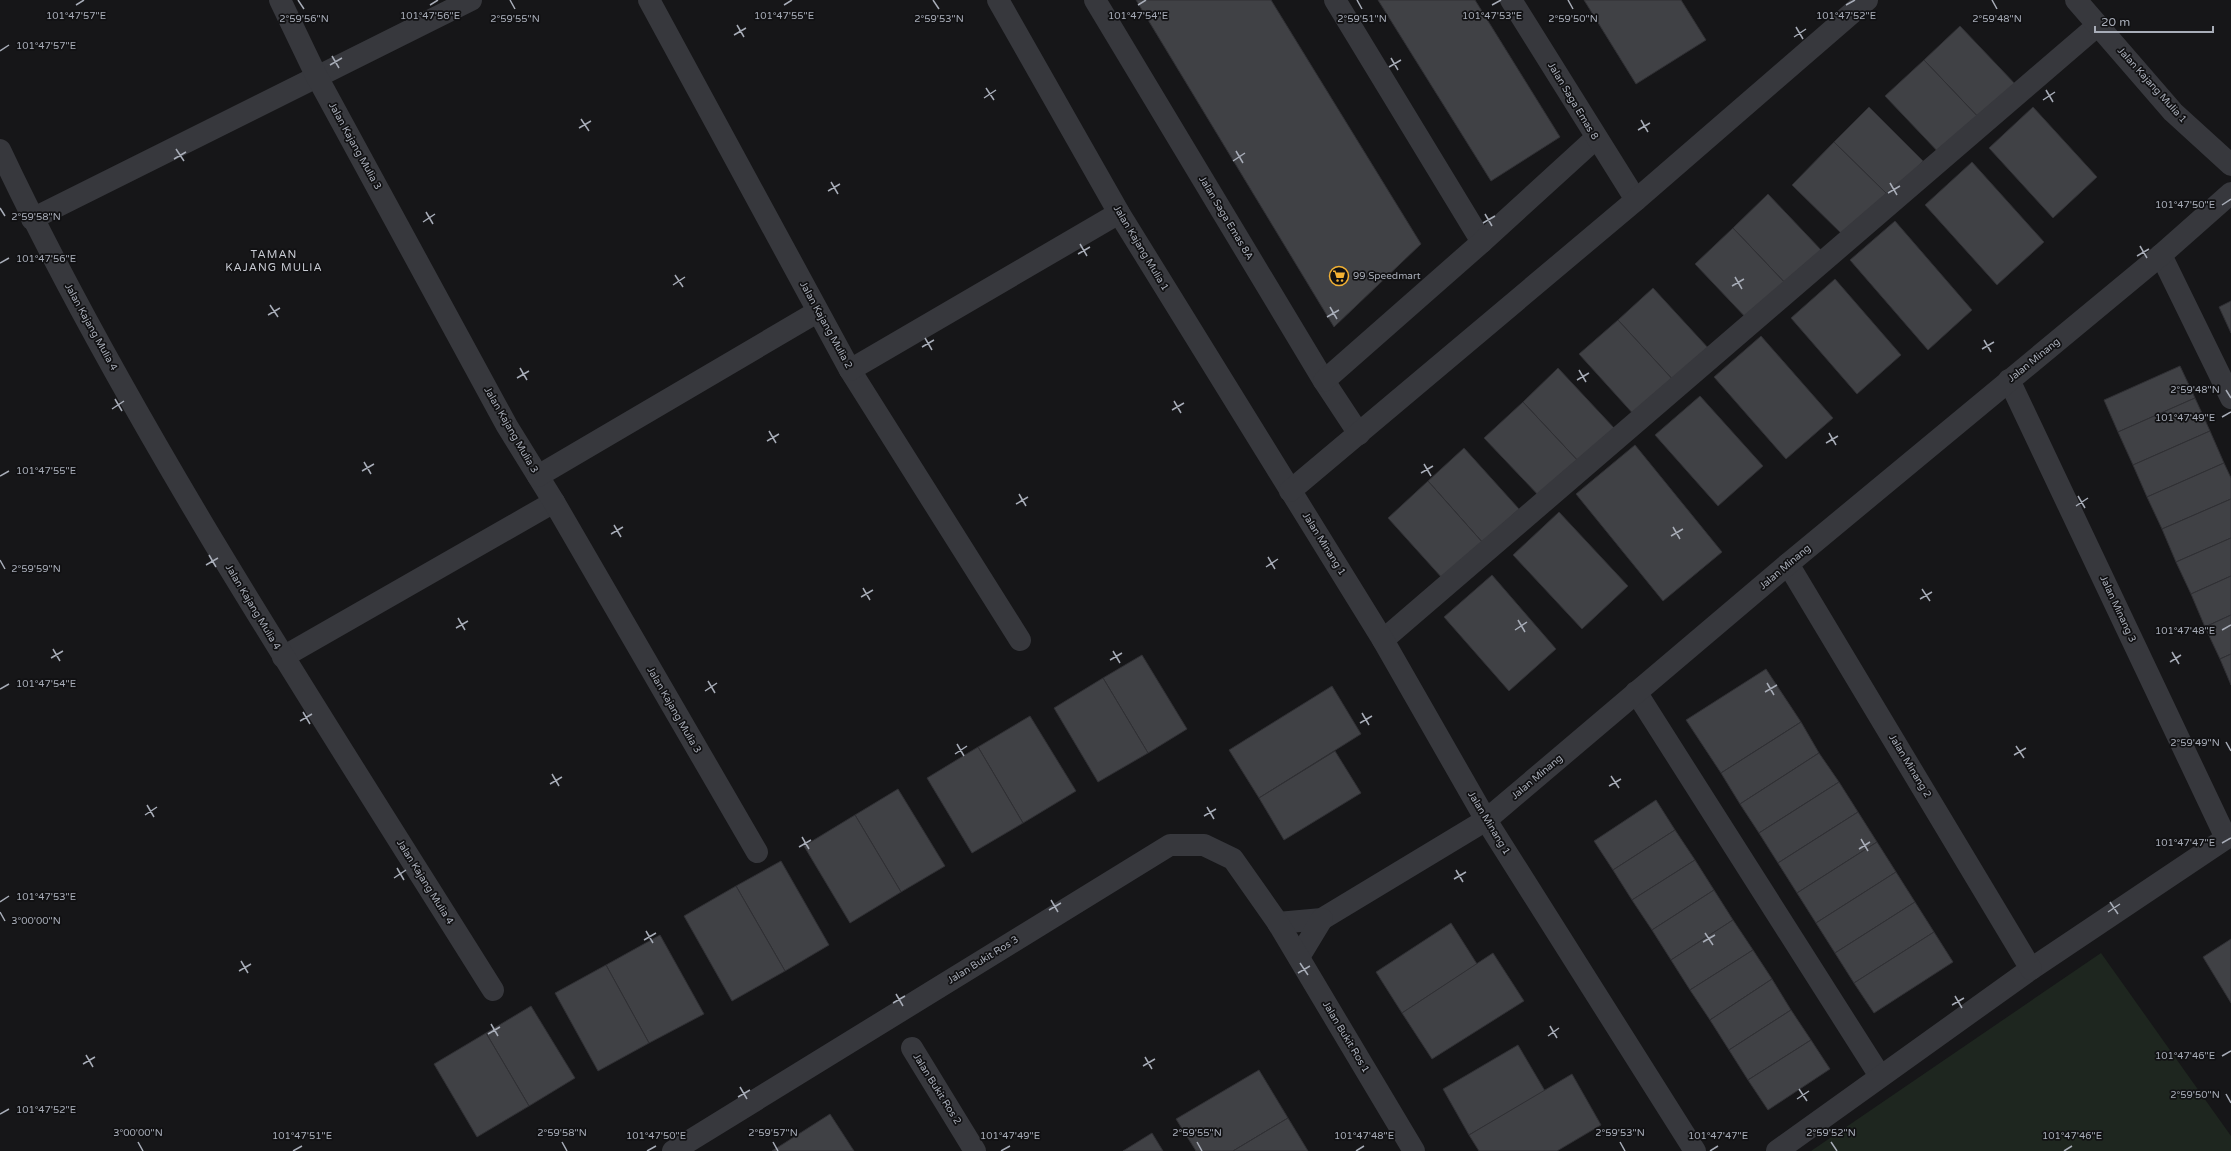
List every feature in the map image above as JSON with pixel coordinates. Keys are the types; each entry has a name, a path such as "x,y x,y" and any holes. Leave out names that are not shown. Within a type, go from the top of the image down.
{"street":[{"name":"Jalan Kajang Mulia 3","path":"280,0 316,76 507,426 554,502 757,852"},
{"path":"32,219 471,0"},
{"name":"Jalan Kajang Mulia 2","path":"649,0 817,312 850,370 1020,640"},
{"name":"Jalan Kajang Mulia 1","path":"998,0 1119,214 1290,491"},
{"name":"Jalan Saga Emas 8A","path":"1095,0 1324,381 1359,434"},
{"path":"1335,0 1482,242"},
{"name":"Jalan Saga Emas 8","path":"1511,0 1636,200"},
{"path":"1290,491 1636,200 1867,0"},
{"name":"Jalan Kajang Mulia 1","path":"2076,0 2174,112 2231,165"},
{"path":"1383,640 2098,25"},
{"path":"1324,381 1482,242 1596,138"},
{"name":"Jalan Kajang Mulia 4","path":"0,150 32,219 146,430 284,657 493,990"},
{"name":"Jalan Minang","path":"1278,923 1322,919 1486,820 1788,564 2161,255 2231,193"},
{"path":"850,370 1119,214"},
{"path":"2161,255 2231,398"},
{"path":"538,476 817,312"},
{"name":"Jalan Minang 3","path":"2009,380 2229,837"},
{"name":"Jalan Minang 1","path":"1290,491 1383,640 1486,820 1695,1151"},
{"path":"284,657 554,502"},
{"name":"Jalan Minang 2","path":"1788,564 2031,969"},
{"path":"1636,692 1880,1076"},
{"path":"1777,1151 2031,969 2229,837"},
{"name":"Jalan Bukit Ros 3","path":"673,1151 1170,845 1204,845 1233,859 1278,923"},
{"name":"Jalan Minang","path":"1299,957 1322,919"},
{"name":"Jalan Bukit Ros 1","path":"1278,923 1414,1151"},
{"name":"Jalan Bukit Ros 2","path":"912,1048 975,1151"}],"shaded area":[{"path":"2101,953 2231,1136 2231,1151 1811,1151"}],"building":[{"path":"1136,0 1271,0 1421,244 1334,327"},
{"path":"1378,0 1475,0 1560,137 1491,181"},
{"path":"1584,0 1681,0 1706,40 1636,84"},
{"path":"1960,26 2017,86 1981,120 1924,60"},
{"path":"1924,60 1981,120 1942,156 1885,96"},
{"path":"1869,107 1923,161 1889,196 1834,142"},
{"path":"2033,107 2097,177 2053,218 1989,148"},
{"path":"1834,142 1889,196 1847,239 1792,185"},
{"path":"1972,162 2044,242 1997,285 1925,205"},
{"path":"1768,194 1823,252 1787,285 1733,228"},
{"path":"1895,221 1972,310 1928,350 1850,260"},
{"path":"1733,228 1787,285 1750,322 1695,264"},
{"path":"1835,279 1901,355 1857,394 1791,318"},
{"path":"1653,288 1710,350 1675,382 1618,320"},
{"path":"2231,301 2231,333 2219,307"},
{"path":"1618,320 1675,382 1636,417 1579,354"},
{"path":"1761,336 1833,418 1786,459 1714,377"},
{"path":"2180,366 2195,398 2118,432 2104,400"},
{"path":"1558,368 1615,429 1579,462 1523,402"},
{"path":"1700,396 1763,466 1718,506 1655,435"},
{"path":"2195,398 2210,431 2133,465 2118,432"},
{"path":"1523,402 1579,462 1541,498 1484,438"},
{"path":"2210,431 2224,463 2147,497 2133,465"},
{"path":"1635,445 1722,552 1663,601 1576,494"},
{"path":"1464,448 1519,509 1483,543 1428,481"},
{"path":"2224,463 2231,478 2231,499 2162,529 2147,497"},
{"path":"1428,481 1483,543 1443,579 1388,518"},
{"path":"2231,499 2231,538 2176,562 2162,529"},
{"path":"1559,512 1628,586 1582,629 1513,555"},
{"path":"2231,538 2231,576 2191,594 2176,562"},
{"path":"1492,575 1556,649 1509,691 1444,617"},
{"path":"2231,576 2231,615 2205,627 2191,594"},
{"path":"2231,615 2231,654 2220,659 2205,627"},
{"path":"2231,654 2231,685 2220,659"},
{"path":"1142,655 1187,729 1148,753 1103,678"},
{"path":"1766,669 1801,722 1721,773 1686,720"},
{"path":"1103,678 1148,753 1098,782 1054,708"},
{"path":"1332,686 1361,734 1259,798 1229,750"},
{"path":"1030,716 1076,791 1023,823 978,747"},
{"path":"1801,722 1819,753 1740,804 1721,773"},
{"path":"978,747 1023,823 972,853 927,778"},
{"path":"1335,751 1361,793 1284,840 1259,798"},
{"path":"1819,753 1839,782 1759,833 1740,804"},
{"path":"1839,782 1858,812 1778,863 1759,833"},
{"path":"898,789 945,866 901,892 855,815"},
{"path":"1656,800 1675,830 1613,870 1594,841"},
{"path":"1858,812 1877,842 1797,893 1778,863"},
{"path":"855,815 901,892 850,923 804,846"},
{"path":"1675,830 1695,860 1632,900 1613,870"},
{"path":"1877,842 1896,872 1816,923 1797,893"},
{"path":"1695,860 1714,890 1652,930 1632,900"},
{"path":"781,861 829,945 785,971 736,886"},
{"path":"1896,872 1915,902 1835,953 1816,923"},
{"path":"736,886 785,971 732,1001 684,916"},
{"path":"1714,890 1733,920 1671,960 1652,930"},
{"path":"1915,902 1934,932 1854,983 1835,953"},
{"path":"1733,920 1753,950 1690,990 1671,960"},
{"path":"1451,923 1477,964 1402,1013 1376,972"},
{"path":"1934,932 1953,962 1874,1013 1854,983"},
{"path":"660,935 704,1014 649,1043 606,965"},
{"path":"2231,939 2231,1003 2203,957"},
{"path":"1753,950 1772,979 1710,1020 1690,990"},
{"path":"1493,953 1524,1001 1432,1059 1402,1013"},
{"path":"606,965 649,1043 598,1071 555,993"},
{"path":"1772,979 1791,1010 1729,1050 1710,1020"},
{"path":"531,1006 575,1078 529,1106 486,1033"},
{"path":"1791,1010 1811,1040 1748,1080 1729,1050"},
{"path":"486,1033 529,1106 477,1137 434,1064"},
{"path":"1811,1040 1830,1069 1768,1110 1748,1080"},
{"path":"1518,1045 1545,1091 1469,1135 1443,1089"},
{"path":"1259,1070 1288,1118 1233,1151 1196,1151 1176,1119"},
{"path":"1572,1074 1601,1125 1557,1151 1479,1151 1469,1135"},
{"path":"830,1114 854,1151 772,1151"},
{"path":"1288,1118 1308,1151 1233,1151"},
{"path":"1152,1133 1163,1151 1123,1151"}],"place":[{"name":"99 Speedmart","path":"1339,276"}],"district":[{"name":"TAMAN KAJANG MULIA","path":"274,260"}]}
